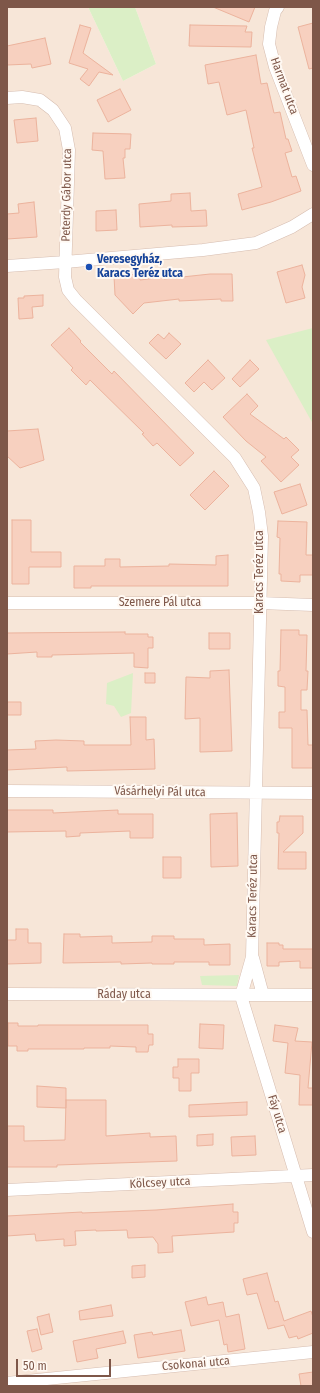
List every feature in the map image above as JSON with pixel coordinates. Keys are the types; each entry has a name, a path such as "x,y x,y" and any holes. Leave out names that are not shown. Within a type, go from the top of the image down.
{"street":[{"name":"Harmat utca","path":"278,7 275,11 271,27 269,44 275,67 313,164"},
{"name":"Peterdy Gábor utca","path":"7,98 22,97 40,100 53,110 65,128 69,150 67,241 65,262"},
{"path":"7,266 203,250 256,243 292,227 313,214"},
{"name":"Karacs Teréz utca","path":"65,262 65,277 68,290 76,300 235,458 254,488 262,536 252,957 241,996"},
{"name":"Szemere Pál utca","path":"7,603 260,603 313,605"},
{"name":"Vásárhelyi Pál utca","path":"7,791 313,793"},
{"name":"Karacs Teréz utca","path":"252,957 263,995"},
{"name":"Ráday utca","path":"7,994 241,996 313,995"},
{"name":"Fáy utca","path":"241,996 313,1232"},
{"name":"Kölcsey utca","path":"7,1190 313,1175"},
{"name":"Csokonai utca","path":"7,1382 313,1352"}],"shaded area":[{"path":"7,7 88,7 123,81 156,64 135,7 313,7 313,1386 7,1386"}],"green space":[{"path":"88,7 135,7 156,64 123,81"},
{"path":"313,328 313,424 266,340"},
{"path":"133,673 131,713 121,717 114,706 106,704 107,683"},
{"path":"239,975 237,986 202,985 200,976"}],"building":[{"path":"213,7 255,7 249,22"},
{"path":"313,23 313,68 309,69 298,27"},
{"path":"80,25 91,28 83,53 113,75 99,72 89,86 80,79 88,69 69,63"},
{"path":"190,25 247,26 245,32 252,32 251,47 189,46"},
{"path":"45,38 51,64 32,68 31,64 7,65 7,46"},
{"path":"256,55 261,84 267,83 274,113 280,112 286,139 288,139 292,151 285,153 292,177 296,176 301,191 271,202 242,210 238,194 262,187 252,148 254,148 246,110 227,115 219,82 208,84 205,65"},
{"path":"120,89 131,110 108,122 97,100"},
{"path":"36,118 38,141 17,143 14,120"},
{"path":"93,133 131,134 130,149 125,149 125,158 123,158 125,178 105,179 103,151 92,150"},
{"path":"190,193 191,211 206,210 207,226 172,227 172,225 140,227 139,204 171,201 171,194"},
{"path":"34,202 37,237 7,239 7,214 19,213 18,204"},
{"path":"116,210 117,230 96,231 96,211"},
{"path":"302,265 305,275 302,287 305,298 286,303 277,272"},
{"path":"139,274 140,280 210,274 232,274 233,301 221,301 221,299 179,301 179,299 144,303 133,314 115,295 114,276"},
{"path":"43,295 43,306 32,307 33,318 19,319 18,298 24,298 24,296"},
{"path":"69,328 81,341 80,342 112,374 114,371 194,453 180,466 157,443 153,446 142,434 144,433 90,380 86,385 71,370 73,368 51,345"},
{"path":"169,333 181,344 166,359 149,343 158,334 164,339"},
{"path":"208,360 225,378 212,390 204,382 194,392 185,383"},
{"path":"250,360 259,369 240,387 232,379"},
{"path":"247,394 258,406 250,414 284,439 286,437 299,450 291,457 299,465 281,482 261,461 266,457 246,441 223,417"},
{"path":"38,429 44,460 20,468 7,456 7,431"},
{"path":"214,471 229,486 205,510 190,495"},
{"path":"300,484 307,505 282,514 274,492"},
{"path":"12,520 31,520 31,552 61,552 61,567 29,567 29,584 12,584"},
{"path":"278,521 307,522 306,555 313,555 313,575 300,575 300,582 281,581 281,574 279,574 280,538 277,537"},
{"path":"228,555 228,586 91,586 91,588 74,588 74,566 105,566 105,559 120,559 120,567 169,566 169,564 216,565 216,556"},
{"path":"281,630 299,630 299,635 307,635 307,690 301,690 301,710 307,710 308,745 313,745 313,768 292,768 292,728 279,728 279,712 285,712 285,687 278,686"},
{"path":"125,632 125,634 148,634 148,637 153,637 153,648 148,648 148,668 134,667 134,653 52,655 52,657 37,657 37,652 7,654 7,633"},
{"path":"209,633 230,633 230,649 209,649"},
{"path":"229,670 232,751 200,752 200,718 185,719 186,677 210,678 210,671"},
{"path":"145,673 155,673 155,683 145,683"},
{"path":"7,702 21,702 21,715 7,715"},
{"path":"130,717 146,717 146,740 154,739 155,769 67,771 67,767 7,770 7,750 36,749 35,741 84,741 84,745 131,745"},
{"path":"7,810 53,810 53,813 118,810 118,814 153,814 153,838 130,838 130,831 80,833 80,836 66,837 66,831 7,832"},
{"path":"237,813 238,866 211,867 210,814"},
{"path":"280,816 303,816 303,833 283,852 306,852 306,869 278,869 279,833 277,833 277,822 279,822"},
{"path":"163,857 181,857 181,878 163,878"},
{"path":"16,929 28,929 28,943 41,943 41,963 7,964 7,940 16,940"},
{"path":"64,934 80,934 80,937 112,936 112,943 152,942 152,936 174,936 174,939 204,939 204,945 230,944 230,965 209,965 209,962 174,962 174,964 121,964 121,962 63,963"},
{"path":"267,943 279,943 279,945 283,945 283,949 313,949 313,968 300,968 300,961 279,962 279,966 267,966"},
{"path":"8,1023 18,1023 18,1026 148,1025 148,1034 153,1034 153,1045 149,1045 148,1052 136,1052 136,1047 110,1046 110,1048 28,1049 28,1051 17,1051 17,1046 8,1046"},
{"path":"200,1024 224,1025 223,1049 199,1048"},
{"path":"275,1025 298,1028 295,1041 312,1042 308,1088 313,1088 313,1105 299,1105 300,1075 285,1073 288,1043 273,1041"},
{"path":"178,1059 199,1059 199,1073 191,1073 191,1091 179,1091 179,1078 173,1078 173,1067 178,1067"},
{"path":"37,1086 66,1088 66,1108 37,1107"},
{"path":"66,1100 106,1100 106,1136 150,1133 150,1137 176,1136 177,1161 57,1165 57,1167 7,1167 7,1126 24,1126 24,1141 65,1140"},
{"path":"247,1102 247,1115 189,1117 189,1105"},
{"path":"213,1134 213,1145 197,1146 197,1135"},
{"path":"255,1136 256,1155 232,1156 231,1137"},
{"path":"233,1204 233,1212 238,1212 238,1223 234,1223 234,1232 172,1236 173,1252 158,1253 158,1244 153,1237 128,1238 127,1230 75,1231 76,1245 64,1246 64,1239 36,1241 35,1234 7,1236 7,1216 156,1210"},
{"path":"145,1265 145,1277 132,1278 132,1266"},
{"path":"267,1273 275,1302 278,1301 284,1321 311,1311 313,1317 313,1333 298,1339 297,1336 289,1338 284,1325 268,1329 257,1293 247,1295 243,1279"},
{"path":"206,1297 208,1305 223,1302 226,1317 239,1314 245,1349 228,1352 227,1344 224,1345 219,1320 191,1326 185,1302"},
{"path":"111,1305 113,1316 80,1320 79,1311"},
{"path":"49,1314 53,1332 41,1335 37,1317"},
{"path":"37,1329 42,1349 32,1352 27,1331"},
{"path":"181,1330 185,1351 138,1358 134,1335 152,1332 153,1335"},
{"path":"123,1331 126,1343 96,1349 98,1358 77,1362 73,1341"},
{"path":"313,1372 313,1386 301,1386 299,1374"}],"place":[{"name":"Veresegyház, Karacs Teréz utca","path":"89,267"}]}
